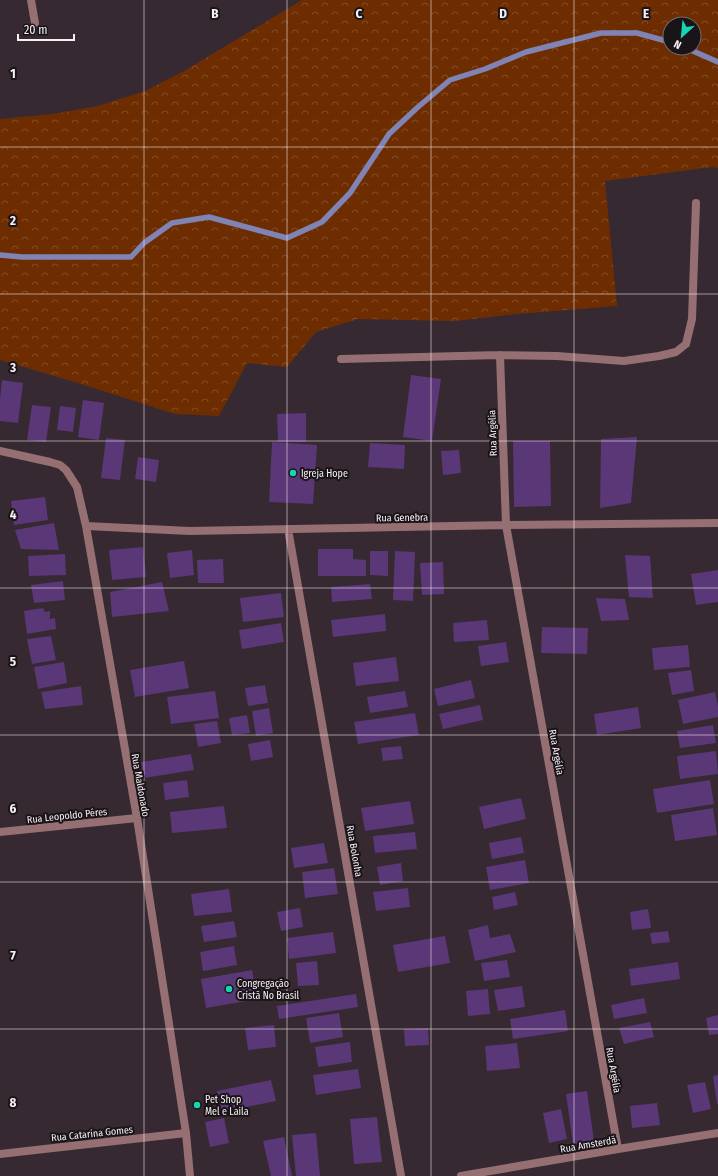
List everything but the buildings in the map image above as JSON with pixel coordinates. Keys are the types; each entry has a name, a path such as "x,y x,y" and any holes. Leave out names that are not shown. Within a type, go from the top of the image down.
{"street":[{"path":"31,0 35,23"},
{"path":"341,359 500,355 557,356 624,361 676,352 686,344 692,319 696,203"},
{"name":"Rua Argélia","path":"500,355 506,525 618,1149"},
{"name":"Rua Maldonado","path":"0,451 60,465 66,470 77,487 86,526 137,818 186,1133 190,1176"},
{"name":"Rua Genebra","path":"86,526 190,531 506,525 718,523"},
{"name":"Rua Bolonha","path":"288,530 401,1176"},
{"name":"Rua Leopoldo Péres","path":"0,832 137,818"},
{"name":"Rua Catarina Gomes","path":"0,1154 186,1133"},
{"name":"Rua Amsterdã","path":"461,1176 718,1133"}],"green space":[{"path":"302,0 718,0 718,168 712,167 605,181 617,306 517,314 455,321 358,319 316,332 287,367 247,363 219,416 175,414 0,360 0,119 53,114 98,106 145,91 184,71"}],"waterway":[{"path":"0,255 22,257 131,257 144,243 172,223 209,217 287,238 322,222 350,193 389,134 450,80 485,69 526,52 601,33 637,33 662,40"},
{"path":"702,55 718,62"}],"place":[{"name":"Igreja Hope","path":"293,473"},
{"name":"Congregação Cristã No Brasil","path":"229,989"},
{"name":"Pet Shop Mel e Laila","path":"197,1105"}]}
